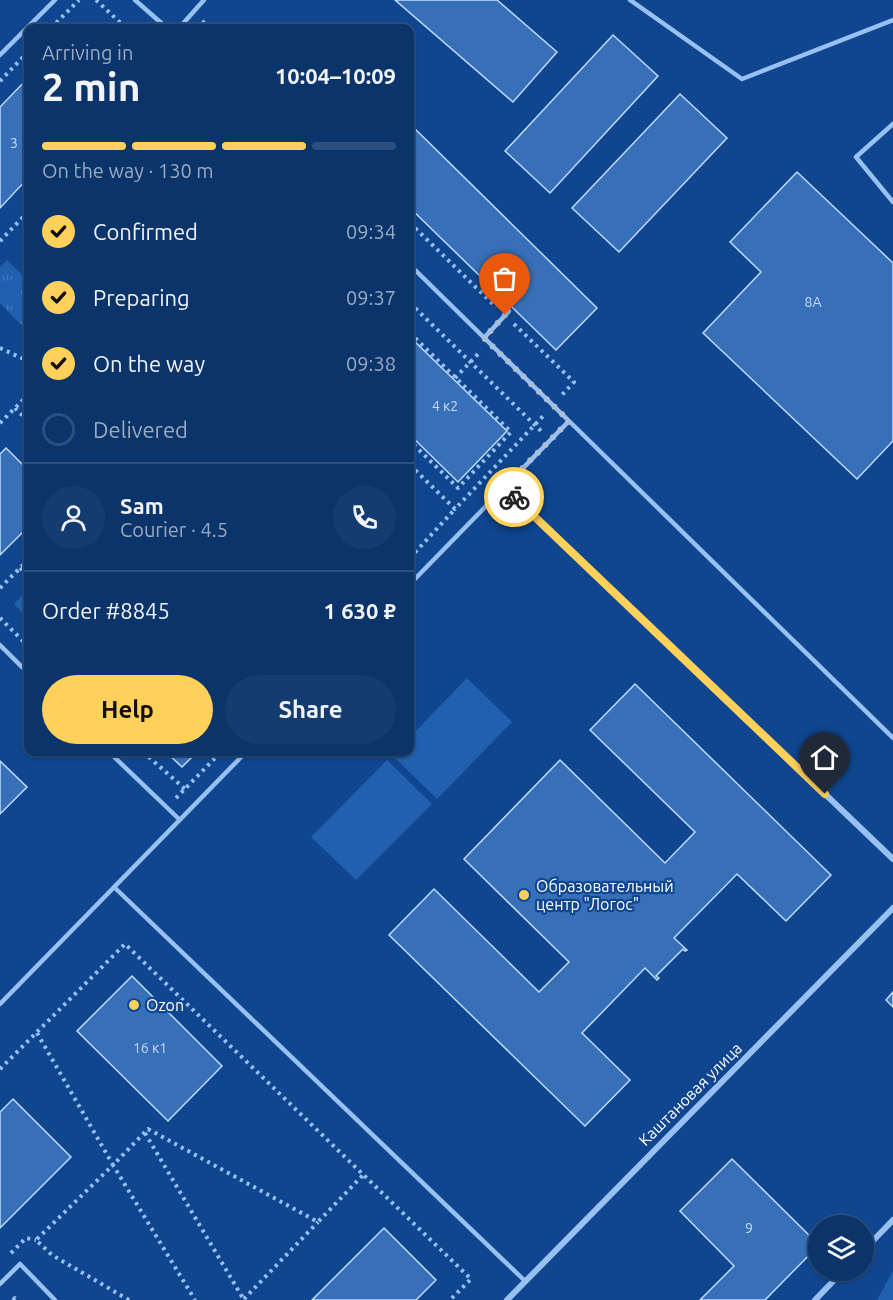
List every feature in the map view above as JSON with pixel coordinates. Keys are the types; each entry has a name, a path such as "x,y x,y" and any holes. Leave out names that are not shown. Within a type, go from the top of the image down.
{"street":[{"path":"504,487 893,859"},
{"name":"Каштановая улица","path":"507,1300 893,908"},
{"path":"874,1240 893,1220"},
{"path":"815,1300 833,1281"}],"lane":[{"path":"31,24 55,0"},
{"path":"135,0 162,24"},
{"path":"183,24 204,0"},
{"path":"630,0 742,79 893,20"},
{"path":"0,55 24,31"},
{"path":"893,124 856,157 893,202"},
{"path":"414,269 893,738"},
{"path":"487,340 507,313"},
{"path":"414,580 569,421"},
{"path":"0,645 24,669"},
{"path":"113,756 180,820"},
{"path":"0,1004 242,756"},
{"path":"114,886 525,1281"},
{"path":"0,1284 20,1264 56,1300"}],"path":[{"path":"55,24 79,0"},
{"path":"96,0 122,24"},
{"path":"0,81 24,56"},
{"path":"0,241 24,216"},
{"path":"414,227 507,313 574,382 414,554"},
{"path":"414,307 551,440"},
{"path":"414,337 511,432 458,488 414,445"},
{"path":"456,378 487,340"},
{"path":"0,348 24,359"},
{"path":"0,423 24,399"},
{"path":"15,408 24,417"},
{"path":"414,469 455,509"},
{"path":"0,588 24,564"},
{"path":"20,568 24,572"},
{"path":"0,618 24,642"},
{"path":"147,756 184,789"},
{"path":"167,807 217,756"},
{"path":"0,1070 125,944 471,1279 450,1300"},
{"path":"37,1033 113,1165 195,1300"},
{"path":"36,1240 148,1129 318,1222"},
{"path":"145,1133 243,1300 363,1175"},
{"path":"7,1257 26,1238 36,1240 51,1255 129,1300"}],"green space":[{"path":"7,260 24,277 24,328 0,303 0,267"},
{"path":"24,593 24,615 14,604"},
{"path":"467,678 512,722 437,799 393,756 414,756 414,733"},
{"path":"387,760 432,804 356,880 311,837"},
{"path":"893,1271 893,1300 877,1300"}],"building":[{"path":"395,0 497,0 557,52 513,102"},
{"path":"613,35 658,76 550,193 505,151"},
{"path":"24,82 24,182 0,208 0,107"},
{"path":"680,94 727,138 619,252 572,208"},
{"path":"414,128 597,308 556,350 414,212"},
{"path":"797,172 893,263 893,441 857,479 703,333 761,272 730,242"},
{"path":"414,341 507,431 458,482 414,439"},
{"path":"6,448 24,466 24,531 0,555 0,454"},
{"path":"635,684 831,875 786,921 737,874 674,938 687,950 683,949 656,976 659,978 657,980 645,968 582,1033 630,1080 585,1126 389,935 434,889 539,992 569,962 464,859 560,760 665,863 695,832 590,730"},
{"path":"170,756 193,756 182,767"},
{"path":"0,761 27,787 0,814"},
{"path":"132,976 222,1066 168,1121 77,1031"},
{"path":"893,992 893,1007 886,1000"},
{"path":"13,1099 71,1157 0,1228 0,1112"},
{"path":"732,1159 808,1234 808,1256 765,1300 700,1300 734,1266 680,1211"},
{"path":"384,1228 436,1280 416,1300 312,1300"}],"way so far":[{"path":"505,315 484,338 569,421 504,487 514,497"}],"place":[{"name":"Образовательный центр \"Логос\"","path":"524,895"},
{"name":"Ozon","path":"134,1005"}],"route":[{"path":"514,497 825,794"}]}
